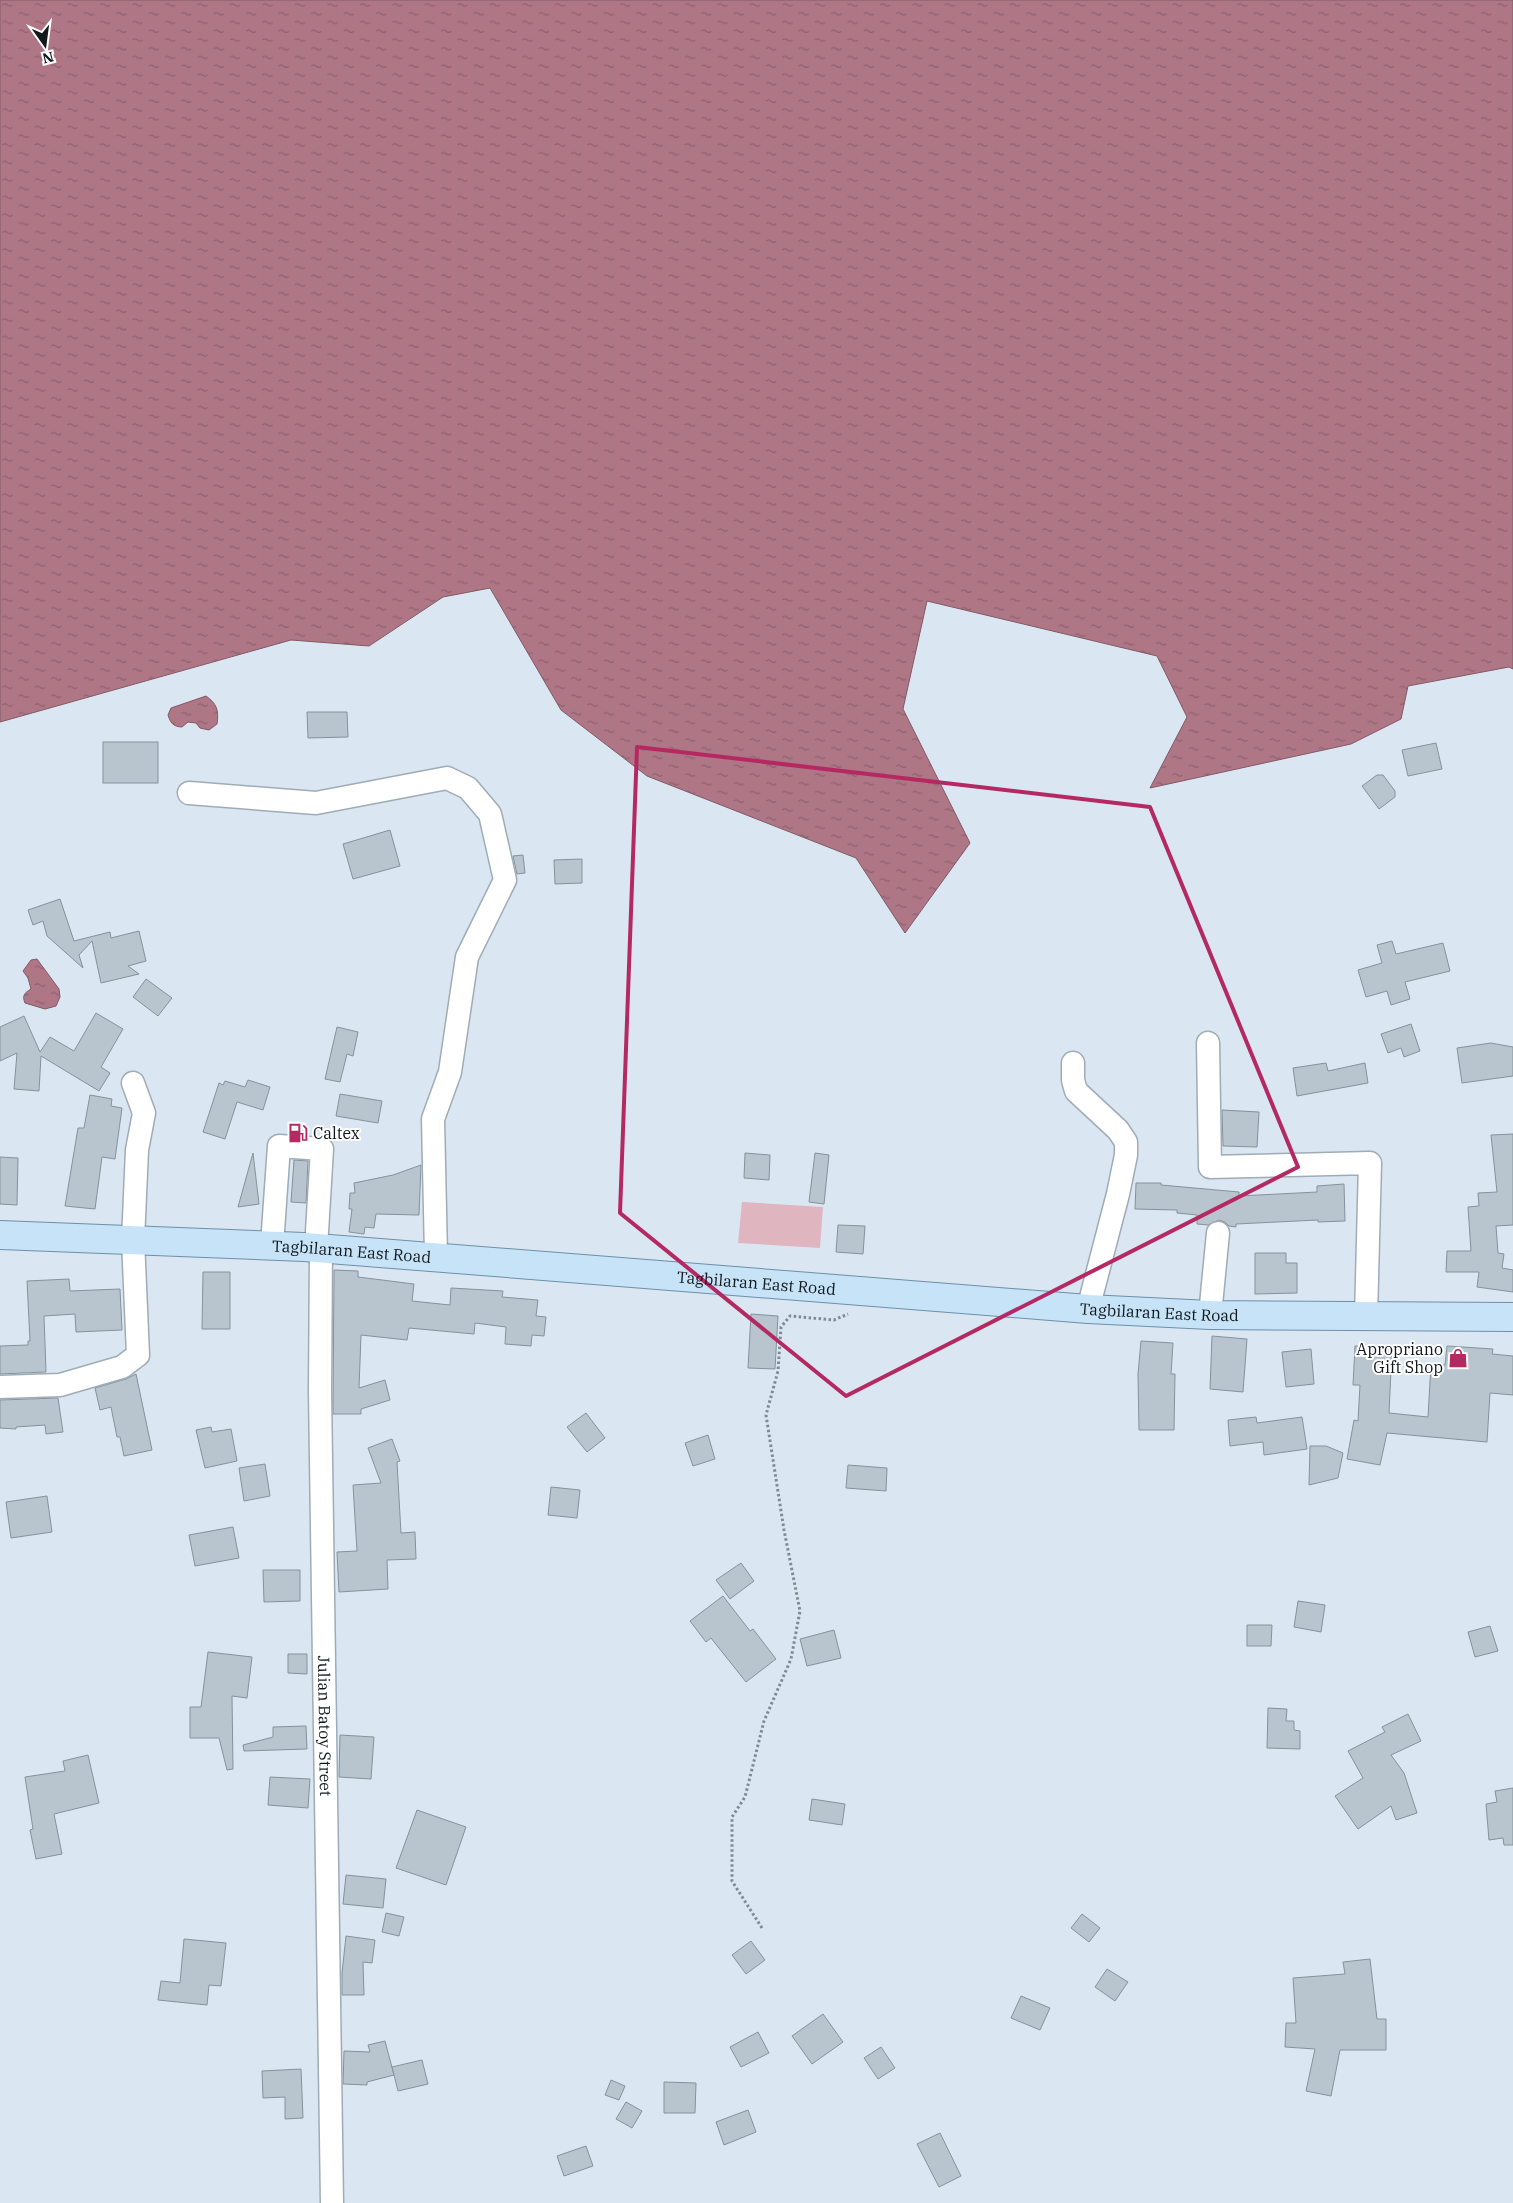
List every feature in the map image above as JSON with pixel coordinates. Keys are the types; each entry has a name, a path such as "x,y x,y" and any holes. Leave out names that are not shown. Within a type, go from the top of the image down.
{"main road":[{"name":"Tagbilaran East Road","path":"0,1235 319,1248 1088,1309 1366,1317 1513,1317"}],"street":[{"path":"189,793 316,802 447,778 468,788 490,814 505,880 467,957 450,1072 433,1119 436,1256"},
{"path":"1208,1043 1210,1168 1370,1162 1366,1317"},
{"path":"1073,1063 1073,1080 1076,1091 1118,1130 1126,1142 1126,1155 1118,1194 1088,1309"},
{"path":"0,1387 60,1385 122,1367 138,1355 133,1240 137,1150 144,1113 133,1083"},
{"name":"Julian Batoy Street","path":"272,1245 278,1146 322,1149 319,1248 320,1392 332,2203"},
{"path":"1210,1314 1218,1233"}],"path":[{"path":"762,1928 732,1881 732,1817 745,1797 764,1721 791,1658 800,1611 784,1530 766,1415 778,1371 781,1327 790,1316 834,1320 848,1314 849,1291"}],"highlighted area":[{"path":"637,747 1150,807 1298,1167 846,1396 620,1213"}],"shaded area":[{"path":"742,1202 823,1207 820,1248 738,1243"}],"water":[{"path":"0,0 1513,0 1513,669 1509,667 1408,686 1401,719 1351,744 1150,788 1187,717 1157,656 927,601 903,709 970,843 905,933 856,858 647,776 561,710 490,588 443,597 369,646 291,640 0,722"},
{"path":"206,696 215,705 218,715 217,724 209,730 200,728 196,723 188,722 182,727 176,726 171,722 168,715 171,708"},
{"path":"37,959 59,989 60,997 56,1006 45,1009 25,1003 24,995 31,989 28,978 23,971 31,960"}],"building":[{"path":"307,712 347,712 348,737 308,738"},
{"path":"103,742 158,742 158,783 103,783"},
{"path":"1436,743 1442,769 1408,776 1402,750"},
{"path":"1377,775 1383,775 1395,791 1395,797 1379,809 1362,786"},
{"path":"390,830 400,866 353,879 343,844"},
{"path":"523,855 525,873 517,874 513,856"},
{"path":"582,859 582,883 555,884 554,860"},
{"path":"60,899 74,941 110,932 111,938 139,931 146,961 128,966 139,974 101,983 92,941 79,955 83,968 47,936 43,921 33,925 28,910"},
{"path":"1392,941 1396,954 1443,943 1450,971 1405,982 1410,999 1391,1005 1387,991 1366,997 1358,970 1382,963 1377,945"},
{"path":"146,979 172,998 158,1016 133,997"},
{"path":"96,1013 123,1029 101,1067 110,1073 99,1091 41,1056 39,1091 14,1089 17,1053 0,1061 0,1027 24,1016 40,1052 50,1037 74,1051"},
{"path":"1411,1024 1420,1051 1404,1057 1401,1048 1388,1053 1381,1034"},
{"path":"337,1027 358,1032 353,1056 347,1054 340,1082 325,1079"},
{"path":"1491,1043 1513,1047 1513,1076 1462,1083 1457,1048"},
{"path":"1326,1063 1328,1071 1365,1063 1368,1083 1297,1096 1293,1068"},
{"path":"248,1080 270,1087 263,1110 237,1102 225,1139 203,1132 219,1083 223,1085 225,1081 245,1087"},
{"path":"340,1094 382,1101 378,1123 336,1116"},
{"path":"90,1095 112,1099 111,1106 122,1108 115,1159 102,1157 95,1209 65,1206 78,1128 84,1128"},
{"path":"1222,1110 1259,1112 1257,1147 1223,1146"},
{"path":"1513,1134 1513,1225 1496,1226 1498,1253 1504,1254 1502,1268 1513,1270 1513,1292 1477,1287 1479,1272 1446,1272 1447,1251 1471,1251 1468,1207 1479,1206 1478,1193 1497,1192 1491,1135"},
{"path":"253,1153 259,1204 238,1207"},
{"path":"745,1153 770,1155 769,1180 744,1178"},
{"path":"815,1153 829,1155 824,1204 809,1202"},
{"path":"0,1157 18,1158 17,1205 0,1204"},
{"path":"294,1160 308,1161 306,1203 291,1202"},
{"path":"421,1165 419,1215 376,1214 374,1228 365,1227 364,1234 349,1232 352,1209 349,1209 350,1193 355,1193 354,1183 393,1175"},
{"path":"1136,1183 1161,1183 1161,1185 1239,1192 1239,1196 1317,1192 1317,1186 1344,1184 1345,1221 1318,1222 1318,1220 1236,1224 1236,1227 1229,1226 1219,1220 1208,1225 1197,1224 1197,1215 1177,1213 1177,1210 1135,1209"},
{"path":"838,1225 865,1226 863,1254 836,1252"},
{"path":"1255,1253 1286,1253 1286,1263 1297,1263 1297,1293 1255,1294"},
{"path":"334,1270 358,1271 358,1277 414,1284 412,1301 450,1305 451,1288 503,1291 502,1297 538,1300 536,1316 546,1317 544,1336 532,1335 531,1346 505,1344 506,1327 475,1323 474,1334 409,1328 407,1340 361,1335 359,1388 385,1380 390,1400 361,1409 361,1414 333,1414"},
{"path":"203,1272 230,1272 230,1329 202,1329"},
{"path":"69,1279 70,1291 120,1289 122,1330 76,1332 75,1314 44,1316 46,1372 0,1374 0,1346 28,1345 28,1341 30,1341 27,1281"},
{"path":"751,1314 778,1316 775,1369 748,1368"},
{"path":"1212,1336 1247,1339 1243,1392 1210,1389"},
{"path":"1141,1341 1173,1343 1171,1374 1175,1374 1174,1430 1139,1430 1138,1374"},
{"path":"1355,1346 1392,1348 1389,1413 1428,1417 1431,1364 1445,1365 1447,1346 1493,1349 1492,1354 1513,1356 1513,1395 1490,1393 1487,1442 1387,1433 1380,1465 1347,1459 1354,1420 1358,1421 1360,1385 1353,1385"},
{"path":"1311,1349 1314,1384 1286,1387 1282,1352"},
{"path":"136,1374 152,1450 124,1456 120,1437 117,1437 111,1407 100,1410 95,1388 126,1379"},
{"path":"58,1398 63,1432 46,1434 45,1425 16,1427 16,1429 0,1428 0,1400"},
{"path":"586,1413 605,1438 587,1452 567,1427"},
{"path":"1256,1417 1257,1423 1302,1417 1307,1449 1264,1455 1263,1442 1230,1446 1228,1420"},
{"path":"211,1427 212,1432 231,1429 237,1461 205,1468 196,1430"},
{"path":"708,1435 715,1459 693,1466 685,1443"},
{"path":"392,1439 400,1461 397,1462 401,1533 415,1532 416,1559 387,1560 388,1589 339,1592 337,1552 357,1551 353,1485 381,1483 368,1448"},
{"path":"1310,1446 1326,1446 1343,1453 1338,1478 1309,1485"},
{"path":"265,1464 270,1496 244,1501 239,1468"},
{"path":"848,1465 887,1468 886,1491 846,1488"},
{"path":"551,1487 580,1490 577,1518 548,1515"},
{"path":"47,1496 52,1532 11,1538 6,1502"},
{"path":"233,1527 239,1558 195,1566 189,1535"},
{"path":"741,1563 754,1581 730,1599 716,1580"},
{"path":"263,1570 300,1570 300,1601 264,1602"},
{"path":"723,1596 750,1631 753,1629 776,1659 746,1682 711,1638 706,1642 690,1621"},
{"path":"1298,1601 1325,1605 1321,1632 1294,1627"},
{"path":"1247,1625 1272,1625 1271,1646 1247,1646"},
{"path":"1490,1626 1498,1651 1475,1657 1468,1632"},
{"path":"834,1630 841,1658 807,1666 800,1639"},
{"path":"208,1652 252,1657 247,1698 232,1696 233,1769 227,1770 219,1738 190,1738 190,1707 201,1707"},
{"path":"288,1654 307,1654 307,1674 288,1673"},
{"path":"1268,1708 1287,1709 1286,1721 1294,1721 1294,1730 1300,1731 1300,1749 1267,1748"},
{"path":"1408,1714 1421,1741 1391,1755 1404,1773 1417,1813 1396,1820 1391,1806 1358,1829 1335,1796 1363,1778 1348,1751 1385,1732 1382,1727"},
{"path":"306,1726 307,1749 244,1751 243,1745 273,1737 273,1727"},
{"path":"340,1735 374,1737 371,1779 339,1777"},
{"path":"88,1755 99,1803 54,1814 62,1854 36,1859 30,1830 33,1829 25,1777 65,1771 63,1761"},
{"path":"270,1777 310,1779 308,1808 268,1805"},
{"path":"1513,1788 1513,1845 1504,1845 1503,1838 1489,1840 1486,1804 1497,1802 1495,1791"},
{"path":"812,1799 845,1804 842,1825 809,1820"},
{"path":"417,1810 466,1827 446,1885 396,1868"},
{"path":"346,1875 386,1879 383,1908 343,1904"},
{"path":"386,1913 404,1917 399,1936 382,1932"},
{"path":"1082,1914 1100,1928 1089,1942 1071,1928"},
{"path":"346,1936 375,1940 372,1963 363,1962 364,1995 342,1995"},
{"path":"184,1939 226,1943 221,1986 209,1985 207,2005 158,2000 161,1981 180,1983"},
{"path":"751,1941 765,1960 746,1974 732,1955"},
{"path":"1370,1959 1377,2019 1386,2019 1386,2050 1340,2050 1331,2096 1306,2091 1315,2049 1285,2047 1286,2023 1296,2023 1293,1978 1345,1974 1343,1962"},
{"path":"1107,1969 1128,1982 1115,2001 1095,1987"},
{"path":"1021,1996 1050,2008 1040,2030 1011,2018"},
{"path":"823,2014 843,2042 812,2064 792,2036"},
{"path":"758,2032 769,2053 741,2067 730,2047"},
{"path":"385,2041 394,2075 367,2082 367,2085 343,2084 344,2051 370,2052 368,2045"},
{"path":"881,2047 895,2068 878,2079 864,2058"},
{"path":"422,2060 428,2084 398,2091 392,2067"},
{"path":"301,2069 303,2118 285,2119 285,2097 263,2098 262,2071"},
{"path":"611,2080 625,2086 619,2100 605,2095"},
{"path":"664,2082 696,2083 695,2113 664,2113"},
{"path":"626,2102 642,2111 632,2128 616,2119"},
{"path":"748,2110 756,2132 724,2145 716,2122"},
{"path":"940,2133 961,2176 939,2187 917,2144"},
{"path":"586,2146 593,2166 564,2176 557,2156"}],"place":[{"name":"Caltex","path":"298,1133"},
{"name":"Apropriano Gift Shop","path":"1458,1358"}]}
